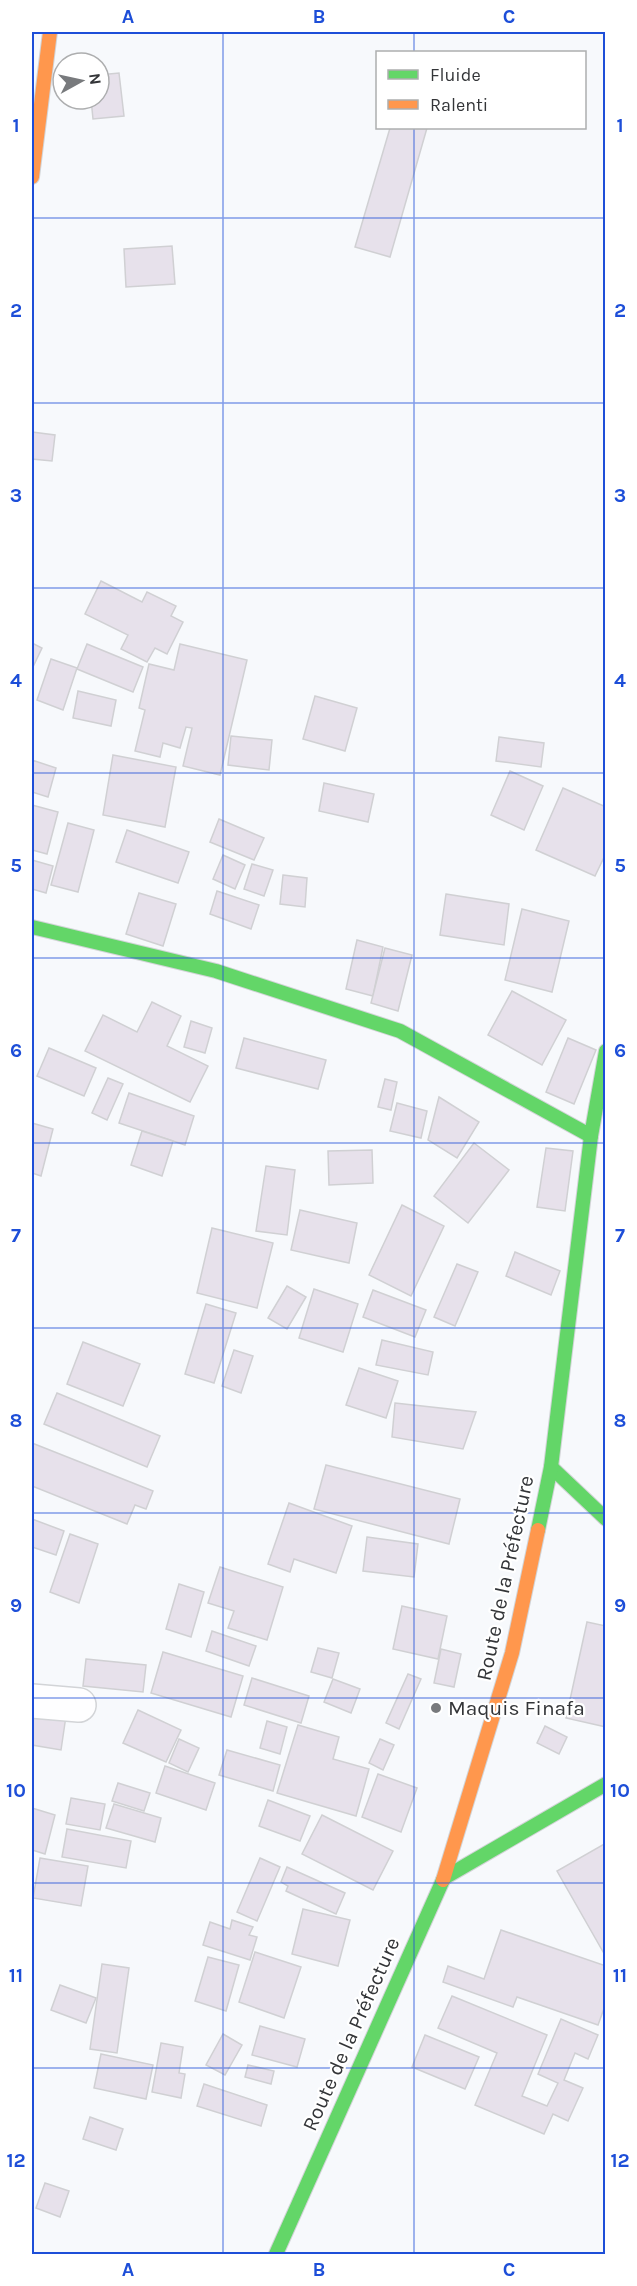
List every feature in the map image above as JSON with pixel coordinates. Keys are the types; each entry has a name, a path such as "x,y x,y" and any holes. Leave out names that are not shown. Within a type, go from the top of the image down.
{"street":[{"path":"32,177 50,32"},
{"path":"32,927 216,971 400,1031 591,1136"},
{"name":"Route de la Préfecture","path":"276,2254 444,1878 512,1653 550,1467 591,1136 606,1051"},
{"path":"550,1467 606,1519"},
{"path":"32,1701 79,1705"},
{"path":"444,1878 606,1784"}],"building":[{"path":"119,73 124,116 93,119 92,111 111,111 111,74"},
{"path":"390,129 427,129 390,257 355,247"},
{"path":"172,246 175,284 126,287 124,249"},
{"path":"32,432 55,435 52,461 32,459"},
{"path":"101,581 142,602 147,592 176,606 171,616 183,622 167,654 155,648 147,662 121,649 128,635 85,614"},
{"path":"32,643 42,648 32,669"},
{"path":"87,644 143,667 133,692 77,669"},
{"path":"180,644 247,660 220,775 183,766 192,728 186,727 180,748 163,743 160,757 135,751 145,710 139,708 149,664 174,670"},
{"path":"51,659 77,668 63,710 37,700"},
{"path":"78,691 116,700 111,726 73,718"},
{"path":"315,696 357,708 345,751 303,739"},
{"path":"231,736 272,740 269,770 228,765"},
{"path":"499,737 544,743 541,767 496,761"},
{"path":"113,755 176,767 165,827 103,815"},
{"path":"32,760 56,768 48,797 32,792"},
{"path":"510,771 543,786 524,830 491,815"},
{"path":"324,783 374,794 368,822 319,811"},
{"path":"563,788 606,807 606,853 595,876 536,850"},
{"path":"32,805 58,812 47,854 32,850"},
{"path":"219,819 264,838 254,860 210,842"},
{"path":"68,823 94,830 78,892 51,885"},
{"path":"127,830 189,852 178,883 116,862"},
{"path":"223,855 245,865 235,889 213,879"},
{"path":"32,860 53,866 46,893 32,889"},
{"path":"252,864 273,870 264,896 244,889"},
{"path":"283,875 307,878 305,907 280,904"},
{"path":"217,891 259,905 251,929 210,914"},
{"path":"139,893 176,904 163,946 126,934"},
{"path":"446,894 509,904 504,945 440,935"},
{"path":"522,909 569,921 552,992 505,980"},
{"path":"357,940 383,947 373,996 346,989"},
{"path":"385,948 412,955 398,1011 371,1003"},
{"path":"512,991 566,1020 542,1065 488,1035"},
{"path":"152,1002 181,1016 167,1046 208,1066 190,1102 85,1051 103,1015 137,1032"},
{"path":"191,1021 212,1028 205,1053 184,1047"},
{"path":"244,1038 326,1060 318,1089 236,1068"},
{"path":"568,1038 596,1050 574,1104 546,1092"},
{"path":"49,1048 96,1068 84,1096 37,1076"},
{"path":"108,1078 123,1084 107,1120 92,1113"},
{"path":"385,1079 397,1082 391,1110 378,1107"},
{"path":"129,1093 194,1116 185,1145 119,1123"},
{"path":"439,1097 479,1122 457,1158 428,1140"},
{"path":"397,1103 427,1111 421,1138 390,1131"},
{"path":"32,1123 53,1129 41,1176 32,1173"},
{"path":"142,1131 173,1141 162,1176 131,1165"},
{"path":"474,1143 509,1170 468,1223 434,1196"},
{"path":"546,1148 573,1151 565,1211 537,1207"},
{"path":"372,1150 373,1183 329,1185 328,1151"},
{"path":"266,1166 295,1170 287,1235 256,1231"},
{"path":"402,1205 444,1226 411,1296 369,1275"},
{"path":"300,1210 357,1223 349,1263 291,1250"},
{"path":"212,1228 273,1243 257,1308 197,1293"},
{"path":"515,1252 560,1271 551,1295 506,1276"},
{"path":"457,1264 478,1272 455,1326 434,1317"},
{"path":"287,1286 306,1297 287,1329 268,1318"},
{"path":"314,1289 358,1304 343,1352 299,1338"},
{"path":"373,1290 426,1310 415,1337 363,1317"},
{"path":"206,1304 236,1313 214,1383 185,1374"},
{"path":"382,1340 433,1352 428,1375 376,1365"},
{"path":"83,1342 140,1364 123,1406 67,1384"},
{"path":"234,1350 253,1356 241,1393 222,1386"},
{"path":"359,1368 398,1381 386,1418 346,1405"},
{"path":"57,1393 160,1436 147,1467 44,1424"},
{"path":"395,1403 476,1412 463,1449 392,1437"},
{"path":"32,1443 153,1491 146,1509 135,1505 127,1524 32,1486"},
{"path":"326,1465 460,1499 449,1544 314,1509"},
{"path":"289,1503 352,1526 336,1573 294,1559 290,1572 268,1564"},
{"path":"32,1519 64,1531 56,1555 32,1547"},
{"path":"70,1534 98,1544 79,1603 50,1592"},
{"path":"367,1537 418,1544 414,1577 363,1571"},
{"path":"220,1567 283,1587 267,1640 228,1628 234,1611 208,1603"},
{"path":"179,1584 204,1592 191,1637 166,1629"},
{"path":"402,1606 447,1616 438,1659 393,1649"},
{"path":"587,1622 606,1626 606,1727 566,1718"},
{"path":"212,1631 256,1646 249,1666 206,1651"},
{"path":"318,1648 339,1653 332,1678 311,1672"},
{"path":"441,1649 461,1654 454,1687 434,1683"},
{"path":"163,1652 243,1676 231,1717 151,1693"},
{"path":"86,1659 146,1665 143,1692 83,1686"},
{"path":"408,1674 421,1679 399,1729 386,1723"},
{"path":"252,1678 309,1696 301,1723 244,1705"},
{"path":"333,1679 360,1689 351,1713 324,1702"},
{"path":"138,1710 181,1730 166,1762 123,1743"},
{"path":"32,1711 66,1716 61,1750 32,1745"},
{"path":"267,1721 287,1727 280,1754 260,1748"},
{"path":"298,1725 339,1737 333,1759 369,1769 356,1816 277,1793"},
{"path":"545,1726 567,1737 559,1754 537,1743"},
{"path":"179,1739 199,1748 188,1772 169,1763"},
{"path":"380,1739 394,1745 383,1770 369,1763"},
{"path":"227,1750 280,1765 273,1791 219,1775"},
{"path":"165,1766 215,1783 206,1810 156,1793"},
{"path":"378,1774 417,1788 401,1832 362,1817"},
{"path":"118,1783 150,1793 144,1811 112,1801"},
{"path":"71,1798 105,1804 100,1830 66,1824"},
{"path":"268,1800 310,1816 300,1841 259,1826"},
{"path":"114,1804 161,1818 155,1842 106,1828"},
{"path":"32,1808 55,1815 45,1854 32,1850"},
{"path":"322,1815 393,1851 373,1890 302,1854"},
{"path":"67,1829 131,1841 126,1868 62,1857"},
{"path":"606,1843 606,1957 557,1871"},
{"path":"40,1858 88,1866 81,1906 33,1898"},
{"path":"260,1858 280,1867 257,1921 237,1912"},
{"path":"287,1867 345,1893 336,1914 286,1891 288,1886 281,1882"},
{"path":"303,1909 350,1920 338,1966 292,1954"},
{"path":"232,1920 253,1927 249,1935 257,1937 250,1960 203,1945 210,1922 230,1929"},
{"path":"501,1930 606,1966 606,2003 598,2025 517,1997 513,2007 443,1982 448,1966 484,1979"},
{"path":"255,1952 301,1967 284,2018 239,2002"},
{"path":"208,1957 239,1965 226,2011 195,2001"},
{"path":"102,1964 129,1968 117,2053 90,2049"},
{"path":"60,1985 96,1998 86,2023 51,2010"},
{"path":"452,1996 547,2035 522,2096 547,2106 558,2083 538,2074 561,2019 598,2035 588,2059 575,2053 564,2080 583,2088 568,2121 553,2114 544,2134 475,2105 497,2053 438,2028"},
{"path":"260,2026 305,2039 297,2067 252,2055"},
{"path":"223,2034 242,2045 225,2075 206,2065"},
{"path":"425,2035 479,2057 465,2089 412,2067"},
{"path":"161,2043 183,2047 179,2073 185,2074 181,2098 152,2092"},
{"path":"101,2054 153,2065 146,2099 94,2088"},
{"path":"248,2065 274,2071 271,2084 245,2077"},
{"path":"204,2084 267,2105 261,2126 197,2106"},
{"path":"90,2117 123,2129 116,2150 83,2139"},
{"path":"45,2183 69,2191 60,2217 36,2208"}],"traffic: fast":[{"path":"32,927 216,971 400,1031 591,1136"},
{"path":"538,1530 551,1467 591,1136 606,1051"},
{"path":"551,1467 606,1519"},
{"path":"444,1878 606,1784"},
{"path":"276,2254 443,1880"}],"traffic: slow":[{"path":"32,177 50,32"},
{"path":"443,1880 512,1653 538,1530"}],"place":[{"name":"Maquis Finafa","path":"436,1708"}]}
